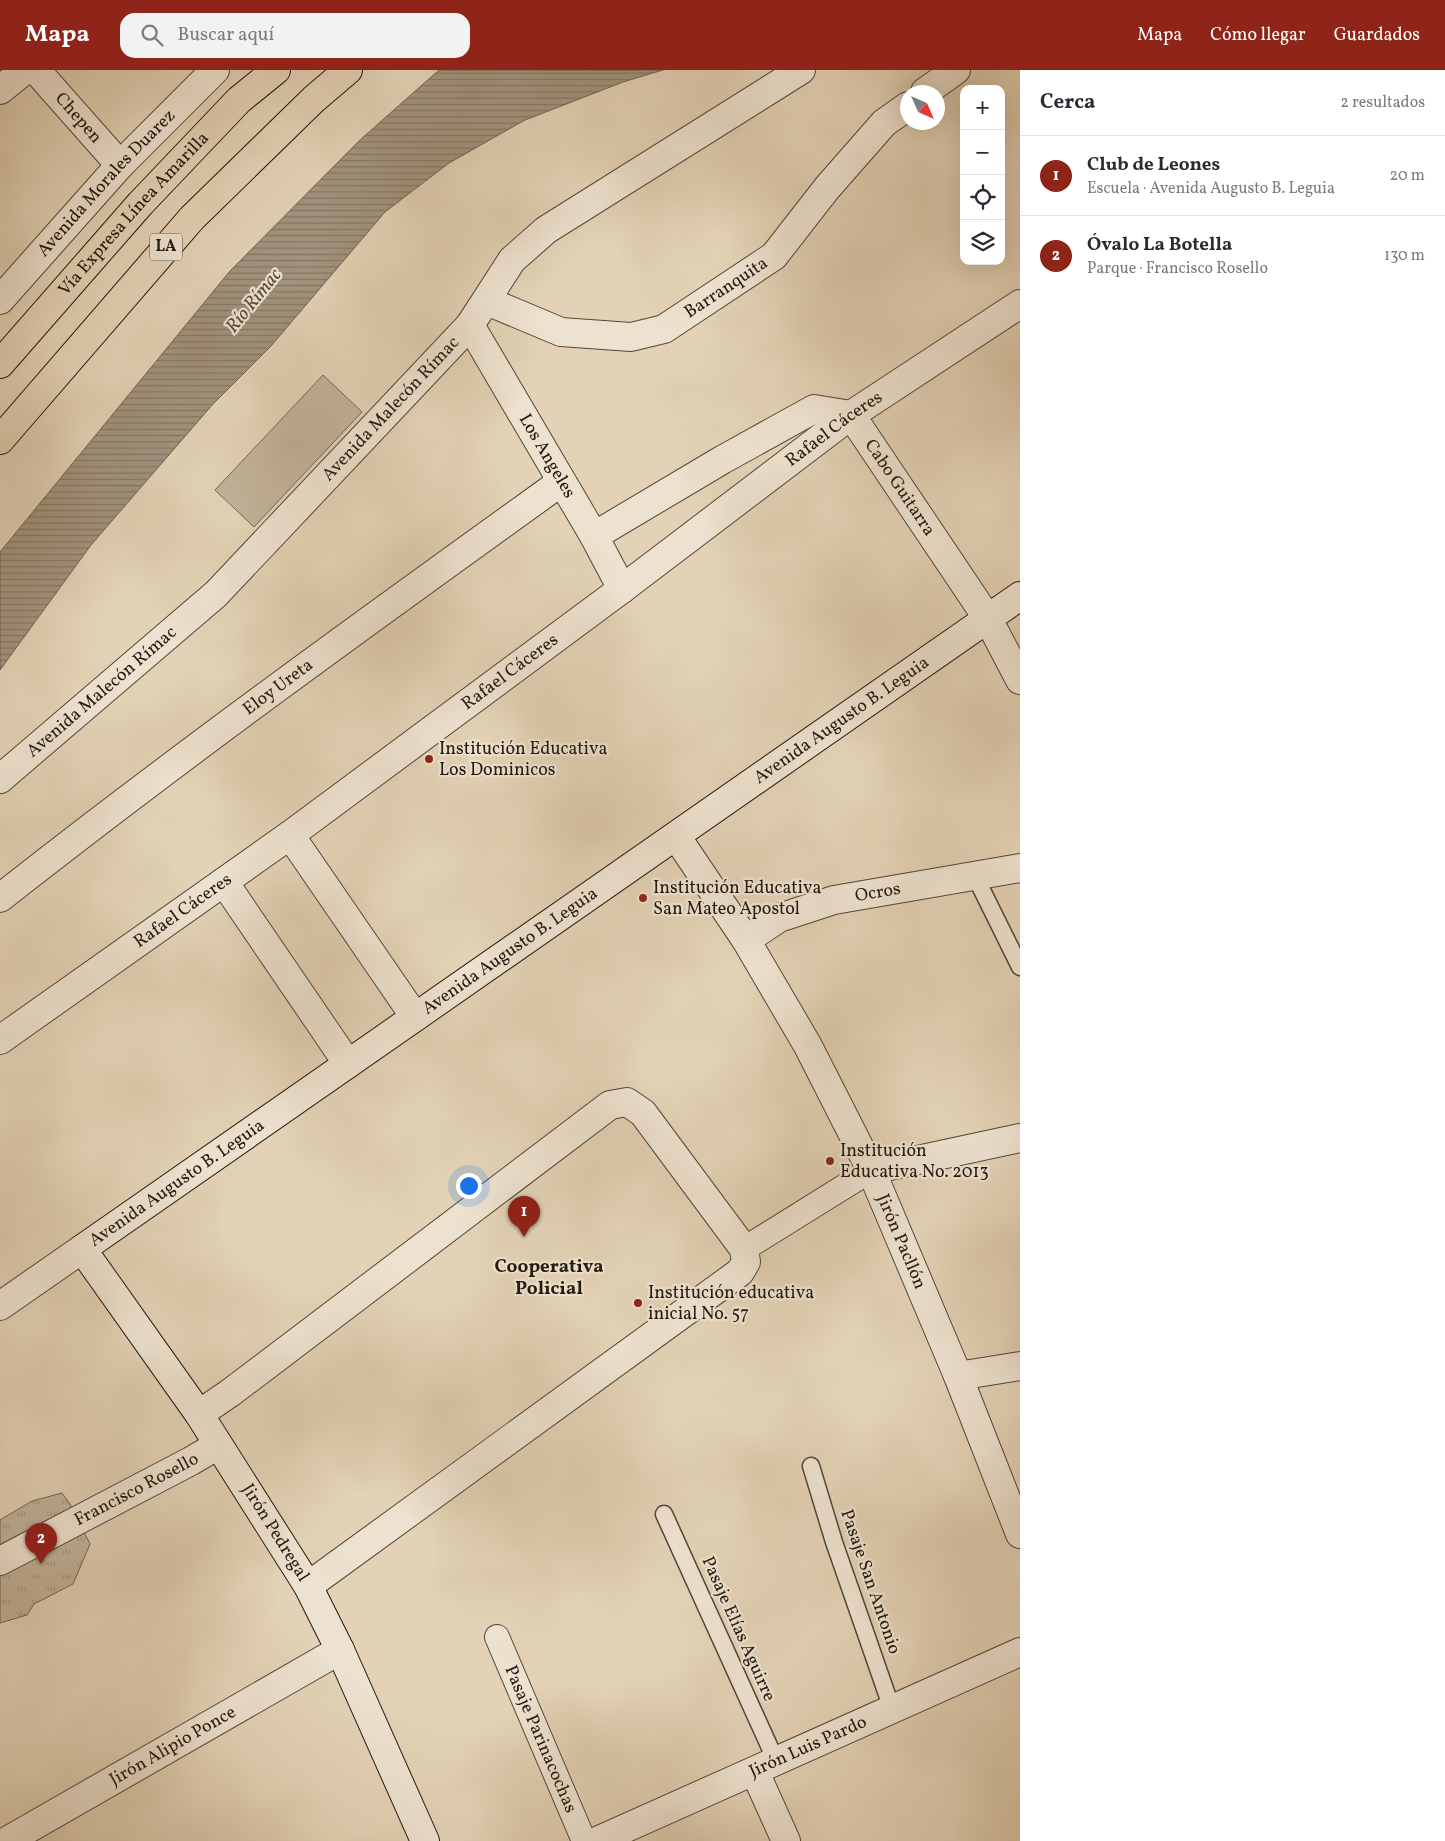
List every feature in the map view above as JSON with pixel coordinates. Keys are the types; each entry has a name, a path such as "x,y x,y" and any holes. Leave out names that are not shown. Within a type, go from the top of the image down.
{"highway":[{"name":"Vía Expresa Línea Amarilla","path":"0,364 140,204 239,100 276,70"},
{"name":"LA","path":"0,440 192,218 314,99 348,70"}],"street":[{"path":"0,90 25,70"},
{"name":"Chepen","path":"36,70 120,165"},
{"name":"Avenida Morales Duarez","path":"0,300 120,165 215,70"},
{"name":"Avenida Malecón Rímac","path":"0,779 216,594 470,325 487,302 512,260 546,230 801,70"},
{"path":"935,85 956,70"},
{"name":"Barranquita","path":"487,302 561,332 630,337 664,329 774,256 827,188 884,123 900,112"},
{"name":"Rafael Cáceres","path":"0,1040 290,835 622,589 851,415 1020,304"},
{"name":"Los Angeles","path":"470,325 594,536 622,589"},
{"path":"594,536 722,460 814,410 851,415"},
{"name":"Cabo Guitarra","path":"851,415 988,619 1020,680"},
{"name":"Eloy Ureta","path":"0,898 77,837 314,660 561,482"},
{"name":"Avenida Augusto B. Leguia","path":"0,1306 1020,596"},
{"path":"290,835 415,1017"},
{"name":"Jirón Pacllón","path":"676,836 746,940 808,1046 871,1170 958,1376 1020,1534"},
{"name":"Ocros","path":"746,940 779,918 834,900 1020,868"},
{"path":"224,882 348,1064"},
{"path":"199,1414 230,1393 610,1105 627,1102 642,1113 744,1248 746,1262 740,1272 308,1586"},
{"path":"744,1248 871,1170 1020,1138"},
{"name":"Jirón Pedregal","path":"82,1250 199,1414 308,1586 340,1650 425,1841"},
{"path":"958,1376 1020,1366"},
{"name":"Francisco Rosello","path":"0,1561 218,1444"},
{"name":"Pasaje Parinacochas","path":"497,1637 584,1841"},
{"name":"Jirón Alipio Ponce","path":"7,1841 340,1650"},
{"name":"Jirón Luis Pardo","path":"597,1841 1020,1652"},
{"path":"765,1766 786,1841"}],"lane":[{"path":"975,876 1020,967"},
{"name":"Pasaje San Antonio","path":"811,1466 834,1542 892,1709"},
{"name":"Pasaje Elías Aguirre","path":"664,1514 765,1766"}],"green space":[{"path":"323,375 362,412 254,527 215,490"},
{"path":"62,1493 70,1504 90,1544 73,1584 34,1604 27,1615 0,1623 0,1520 32,1501"}],"water":[{"name":"Río Rímac","path":"439,70 663,70 623,82 525,120 449,163 385,212 271,346 213,404 91,545 0,670 0,552 230,271 360,140"}],"place":[{"name":"Institución Educativa Los Dominicos","path":"429,759"},
{"name":"Institución Educativa San Mateo Apostol","path":"643,898"},
{"name":"Institución Educativa No. 2013","path":"830,1161"},
{"name":"Club de Leones","path":"524,1237"},
{"name":"Institución educativa inicial No. 57","path":"638,1303"},
{"name":"Óvalo La Botella","path":"41,1564"}],"district":[{"name":"Cooperativa Policial","path":"549,1278"}]}
